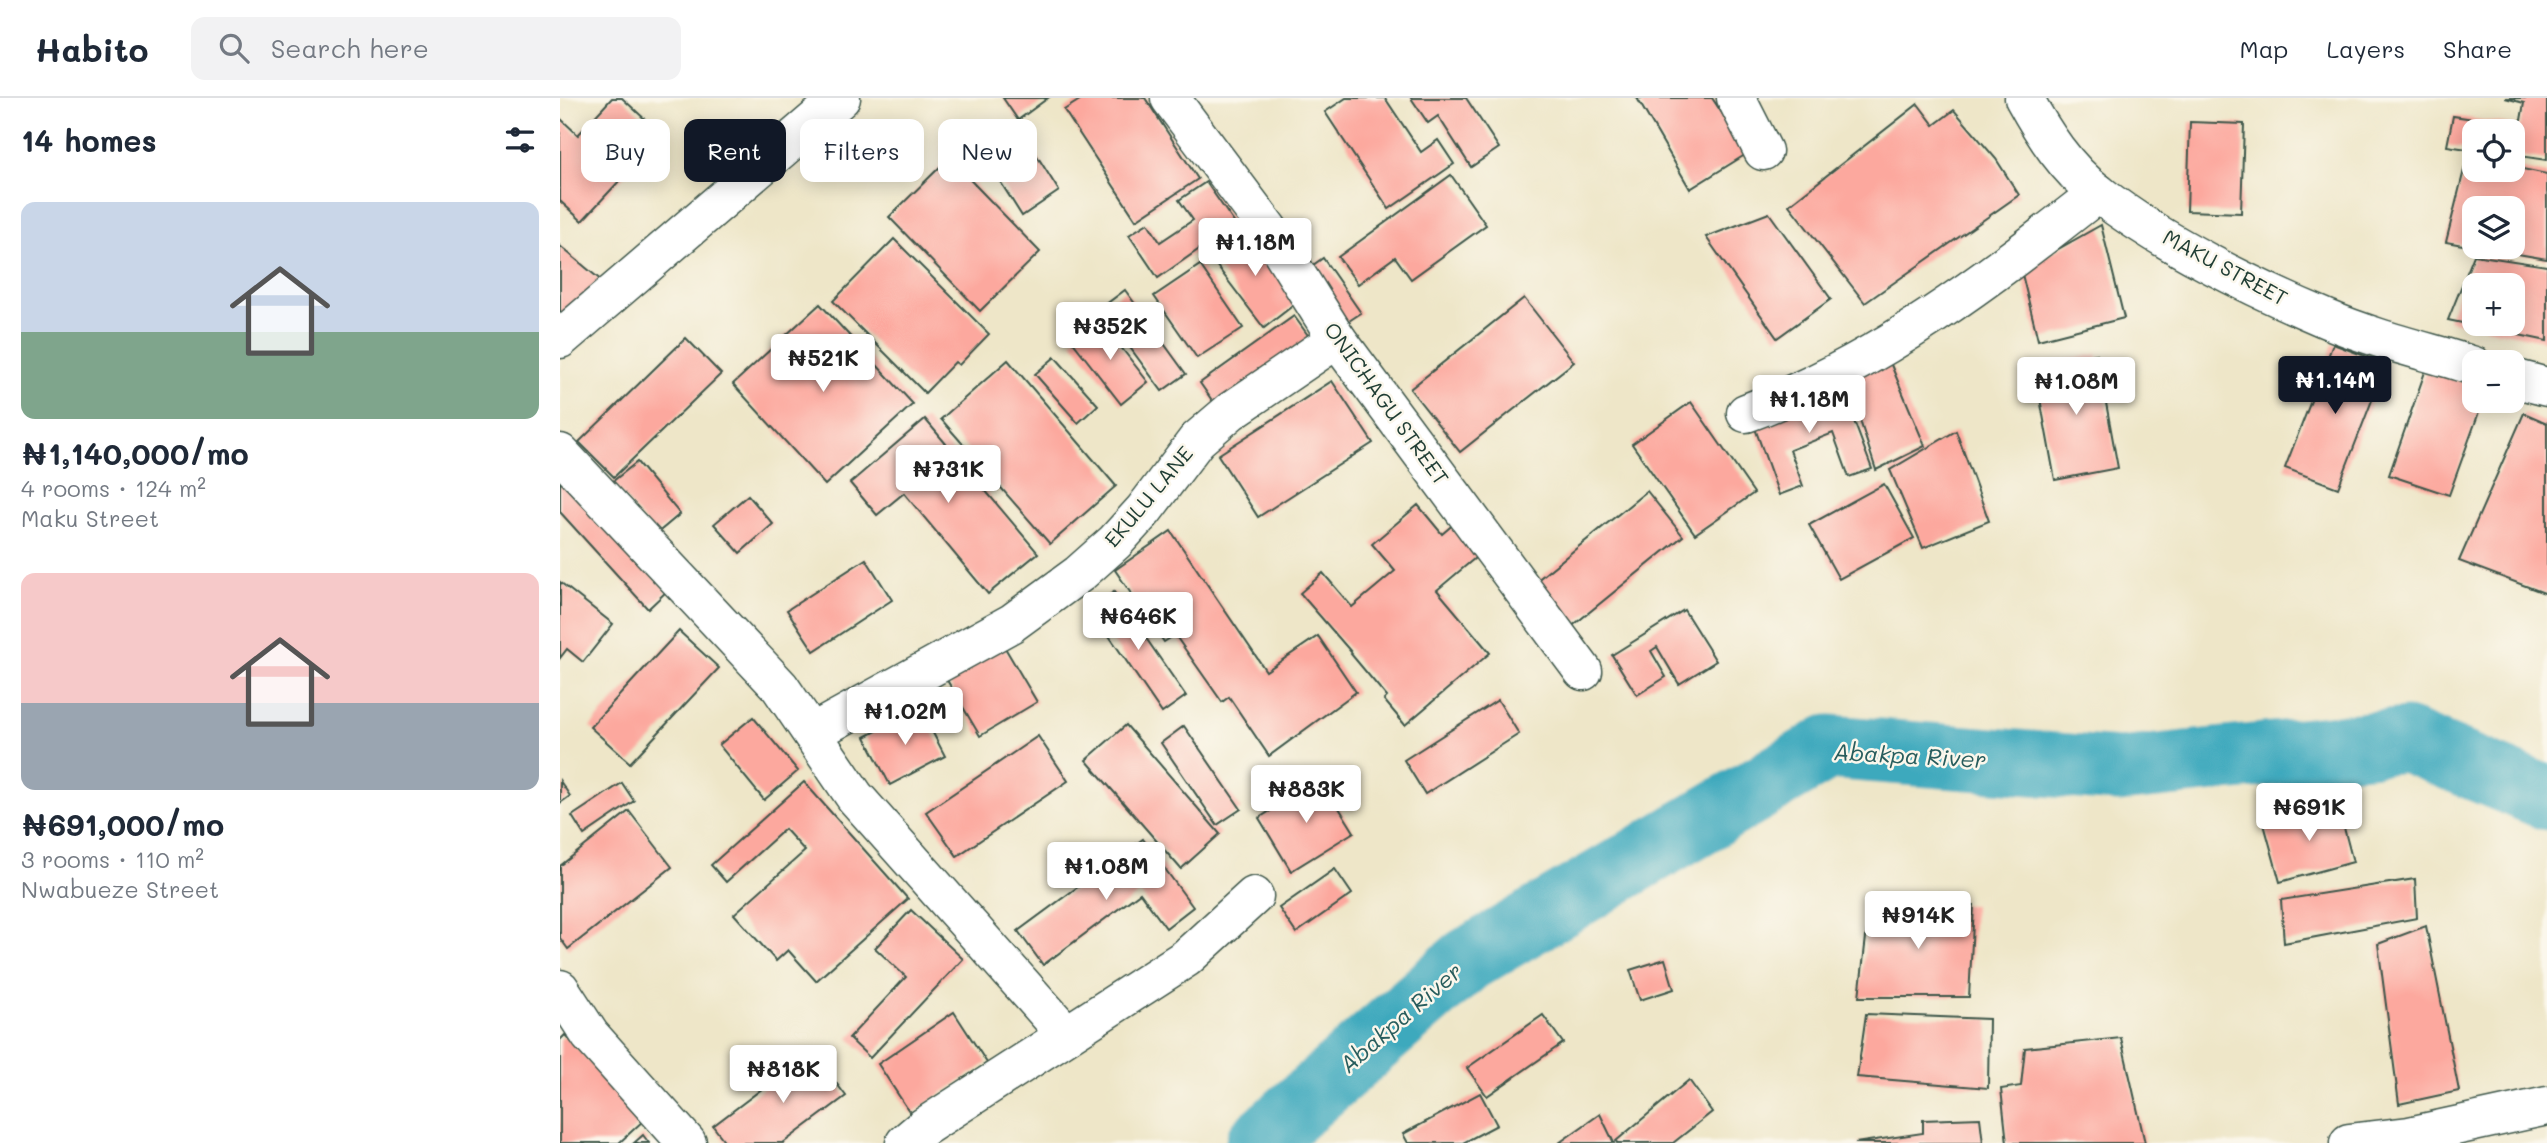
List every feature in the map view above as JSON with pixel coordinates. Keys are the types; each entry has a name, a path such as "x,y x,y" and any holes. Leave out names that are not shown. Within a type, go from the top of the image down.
{"street":[{"path":"560,339 841,98"},
{"name":"ONICHAGU STREET","path":"1170,98 1268,229 1337,339 1583,671"},
{"path":"1736,98 1763,151"},
{"name":"MAKU STREET","path":"2024,98 2043,133 2073,169 2098,193 2158,233 2246,282 2329,320 2462,362"},
{"path":"1746,413 1783,399 1826,377 1943,309 2027,250 2098,193"},
{"name":"EKULU LANE","path":"812,733 1012,623 1079,574 1115,542 1144,510 1197,440 1231,411 1337,339"},
{"path":"2525,381 2547,387"},
{"path":"560,453 780,687 855,797 1066,1034"},
{"path":"905,1143 924,1127 1186,958 1254,896"},
{"path":"560,989 590,1035 687,1143"},
{"path":"2348,1143 2409,1136 2547,1106"}],"building":[{"path":"612,98 622,98 645,119 593,119"},
{"path":"1003,98 1048,98 1019,119"},
{"path":"1083,98 1145,98 1198,179 1136,220 1064,110"},
{"path":"1346,98 1385,98 1421,152 1438,140 1454,164 1389,209 1325,112"},
{"path":"1411,98 1466,98 1499,148 1471,167 1438,116 1428,123"},
{"path":"1637,98 1712,98 1748,153 1690,189"},
{"path":"2505,98 2547,98 2547,160 2525,157 2525,119 2521,119 2524,103"},
{"path":"1918,104 1934,125 1954,110 1996,159 2019,195 1865,303 1789,205"},
{"path":"2453,116 2473,119 2462,119 2462,148 2447,146"},
{"path":"560,118 578,135 581,132 581,182 618,182 582,221 560,201"},
{"path":"2190,122 2244,124 2241,213 2187,211"},
{"path":"1037,156 1059,191 1022,216 1001,182 1037,182"},
{"path":"938,169 938,182 972,182 1040,252 980,311 889,217"},
{"path":"2525,169 2547,174 2547,259 2525,255 2525,196 2462,196 2462,245 2446,242 2462,178 2462,182 2525,182"},
{"path":"1451,175 1486,225 1411,279 1395,257 1358,284 1338,257"},
{"path":"1206,182 1235,224 1158,278 1129,235 1148,223 1160,242 1193,220 1179,200"},
{"path":"1769,213 1831,299 1777,338 1706,237"},
{"path":"2101,225 2124,318 2038,340 2021,270"},
{"path":"1247,229 1300,300 1264,328 1210,257"},
{"path":"894,239 989,334 959,365 955,362 925,393 833,301"},
{"path":"560,246 615,292 560,339"},
{"path":"1323,258 1361,313 1340,327 1302,273"},
{"path":"2472,259 2501,259 2547,266 2547,341 2523,336 2525,273 2467,273"},
{"path":"1200,265 1243,328 1197,358 1154,296"},
{"path":"2462,285 2462,323 2448,320"},
{"path":"1125,290 1186,374 1162,391 1101,308"},
{"path":"1524,298 1574,362 1460,452 1410,389"},
{"path":"820,304 913,404 825,485 733,384"},
{"path":"1294,316 1310,338 1216,406 1200,383"},
{"path":"1099,319 1148,382 1121,404 1072,341"},
{"path":"686,338 721,374 614,477 579,442"},
{"path":"2333,344 2386,364 2338,488 2285,468"},
{"path":"2097,354 2118,468 2055,480 2034,366"},
{"path":"1055,357 1098,405 1078,423 1035,374"},
{"path":"1008,360 1116,486 1050,544 941,419"},
{"path":"1889,360 1925,446 1876,470 1847,380"},
{"path":"2426,369 2462,382 2462,413 2479,413 2449,495 2389,475"},
{"path":"1332,381 1373,443 1258,517 1218,455"},
{"path":"1840,384 1872,469 1849,477 1833,433 1790,450 1803,486 1779,495 1751,417"},
{"path":"1691,402 1754,493 1695,534 1632,444"},
{"path":"2524,413 2547,423 2547,594 2459,561"},
{"path":"925,419 1038,553 988,594 904,493 877,515 850,483"},
{"path":"1956,431 1989,521 1923,548 1890,470"},
{"path":"637,462 680,514 655,535 612,482"},
{"path":"560,472 667,591 648,609 560,512"},
{"path":"1884,484 1914,538 1839,579 1809,525"},
{"path":"1647,491 1683,536 1571,627 1535,582"},
{"path":"748,495 773,524 740,553 714,524"},
{"path":"1418,505 1442,534 1463,516 1488,547 1437,590 1490,653 1405,725 1384,700 1387,697 1352,653 1300,593 1323,573 1352,607 1395,571 1372,544"},
{"path":"1171,531 1266,671 1318,636 1356,692 1269,756 1229,697 1222,702 1175,635 1164,642 1115,570"},
{"path":"866,559 892,600 814,651 787,610"},
{"path":"560,582 613,624 583,662 567,649 560,658"},
{"path":"1114,592 1186,696 1162,713 1090,608"},
{"path":"1684,610 1716,661 1679,684 1657,647 1651,651 1666,677 1637,695 1612,655"},
{"path":"679,631 719,668 630,763 590,727"},
{"path":"1001,641 1037,702 980,736 944,675"},
{"path":"1498,700 1519,734 1425,794 1404,760"},
{"path":"920,708 945,756 890,785 865,737"},
{"path":"753,717 798,771 764,800 719,745"},
{"path":"1126,725 1220,834 1181,869 1086,760"},
{"path":"1184,726 1241,809 1217,825 1161,743"},
{"path":"1038,736 1068,781 957,856 926,812"},
{"path":"1321,779 1354,832 1291,871 1259,818"},
{"path":"560,781 570,796 560,803"},
{"path":"804,782 908,899 816,981 788,950 776,961 734,914 805,851 785,829 726,882 711,865"},
{"path":"622,783 634,801 584,835 572,816"},
{"path":"2338,805 2353,862 2280,882 2264,824"},
{"path":"629,811 672,867 568,949 560,938 560,866"},
{"path":"1143,839 1193,907 1166,928 1140,893 1043,965 1018,931"},
{"path":"1335,869 1352,894 1296,933 1279,908"},
{"path":"2415,879 2417,918 2284,943 2281,900"},
{"path":"1870,903 1974,905 1969,997 1859,997"},
{"path":"911,910 963,959 870,1058 849,1038 906,977 875,948"},
{"path":"2426,926 2459,1091 2399,1104 2378,944"},
{"path":"1665,959 1674,989 1640,1000 1630,970"},
{"path":"954,1012 987,1063 911,1114 878,1064"},
{"path":"1866,1014 1989,1019 1988,1088 1857,1077"},
{"path":"1543,1015 1563,1043 1487,1096 1467,1068"},
{"path":"565,1035 644,1120 619,1143 560,1143 560,1040"},
{"path":"2121,1038 2145,1143 2007,1143 2001,1089 2021,1086 2025,1048"},
{"path":"812,1051 846,1096 783,1143 726,1143 713,1126"},
{"path":"1689,1080 1712,1112 1673,1143 1617,1143 1616,1141"},
{"path":"1480,1093 1497,1125 1463,1143 1408,1143 1403,1134"},
{"path":"1600,1114 1614,1143 1559,1143"},
{"path":"1980,1118 1983,1143 1855,1143 1923,1133 1923,1120"},
{"path":"643,1135 649,1143 634,1143"}],"waterway":[{"name":"Abakpa River","path":"1258,1143 1467,960 1829,747 2119,770 2406,740 2547,798"}]}
